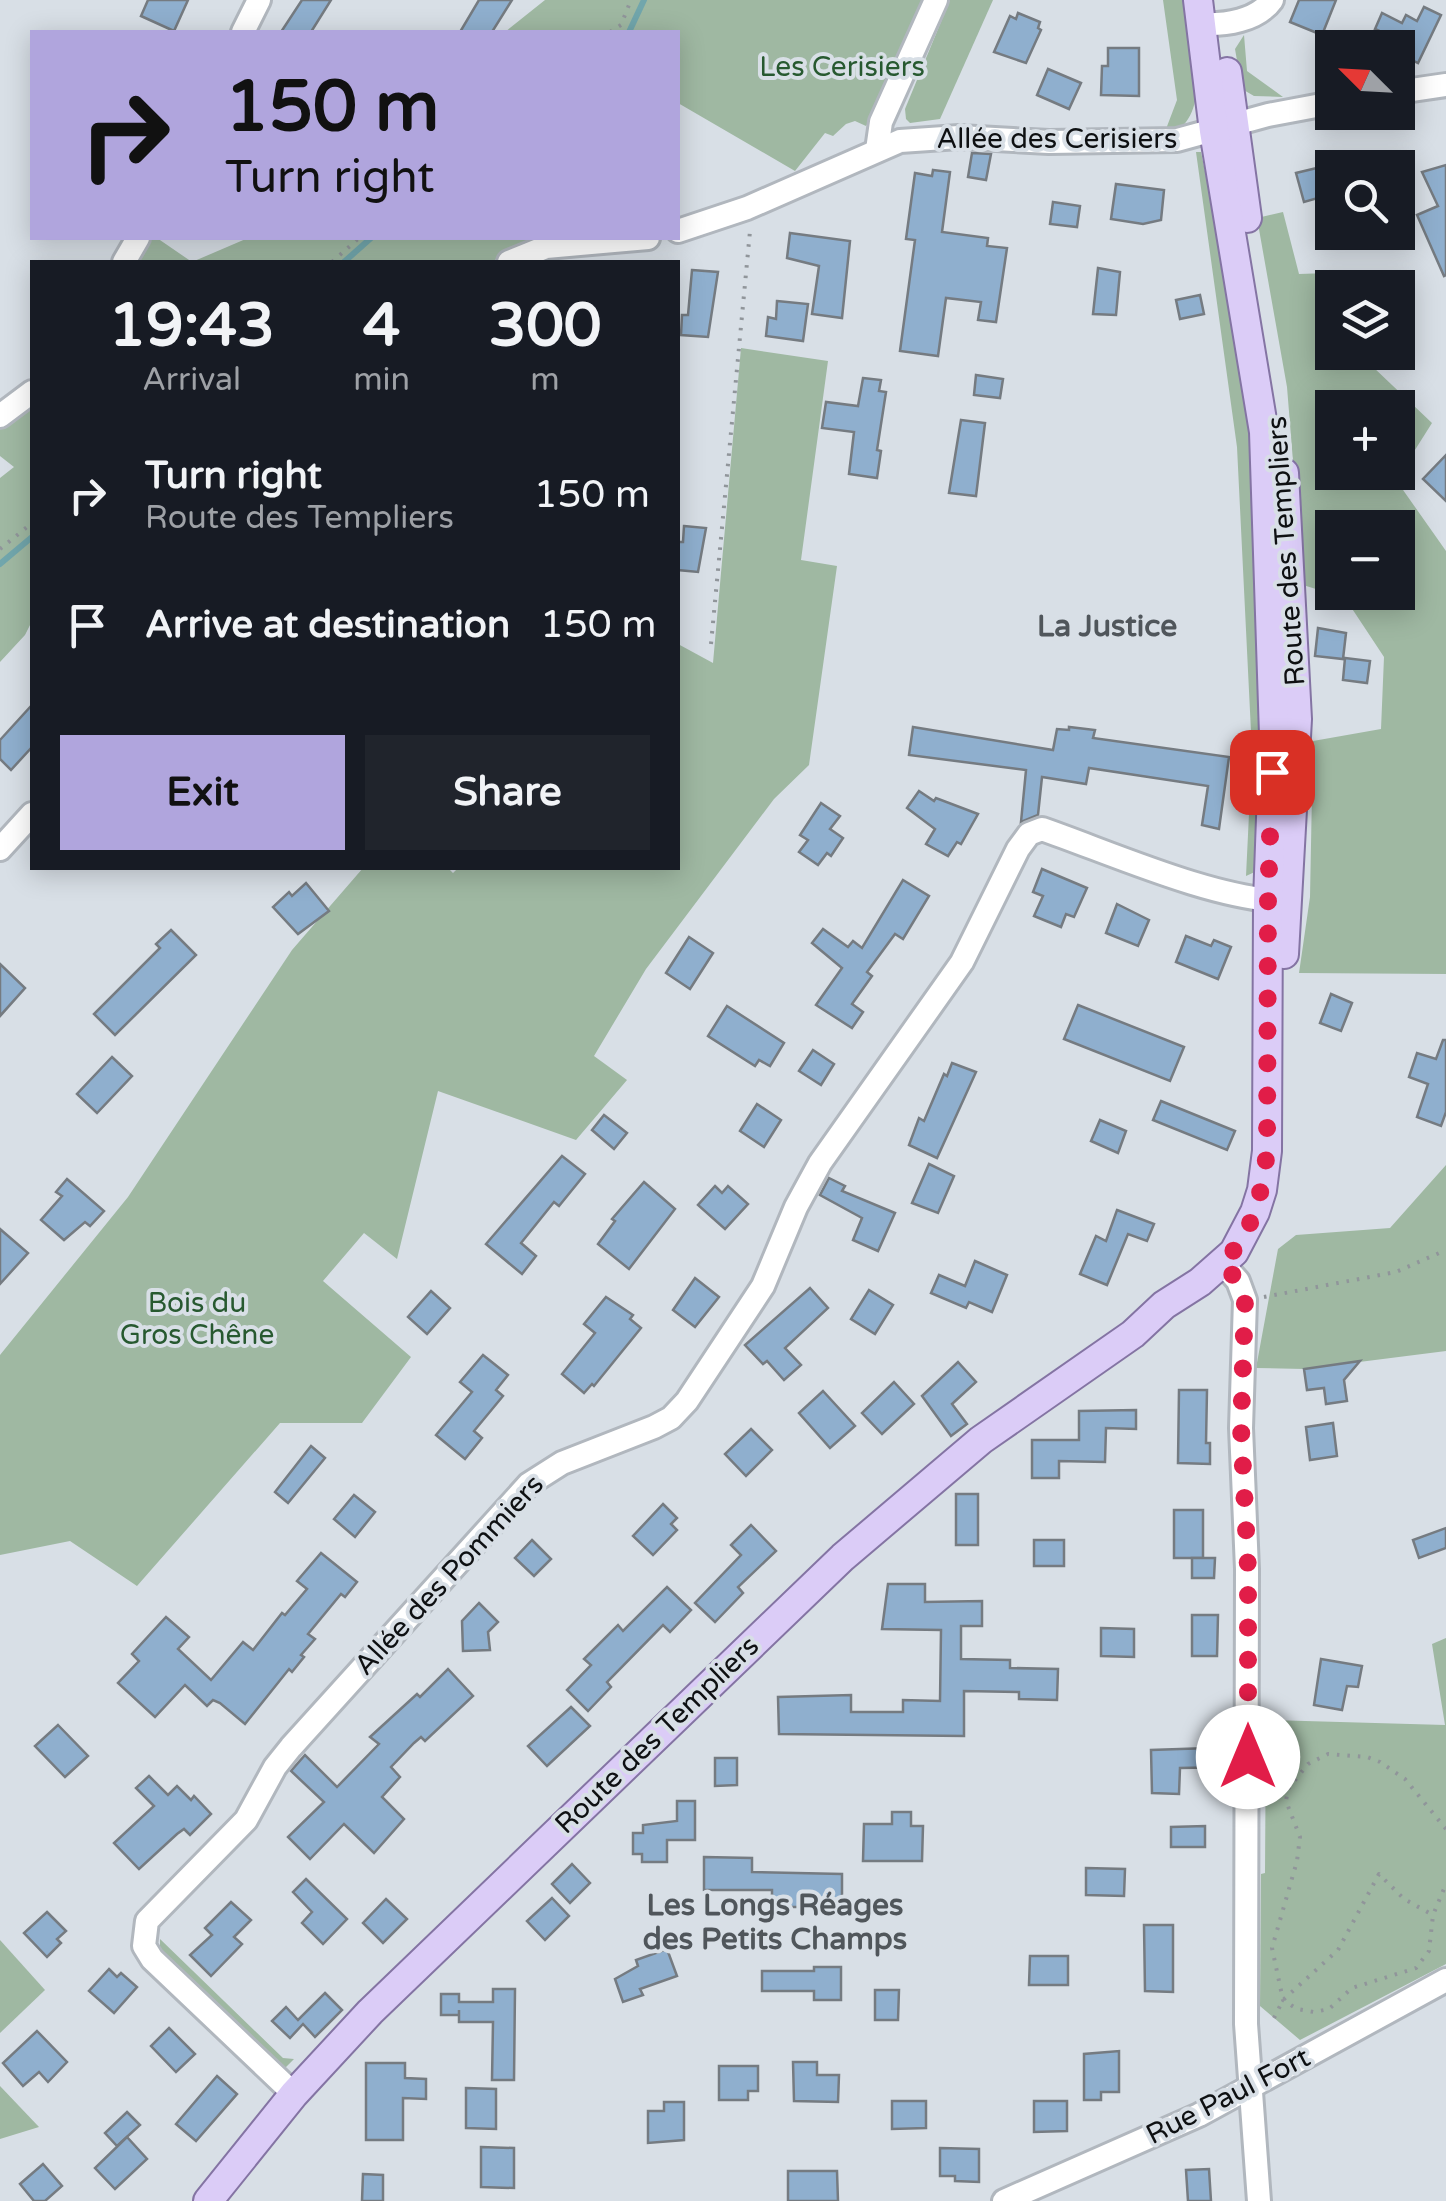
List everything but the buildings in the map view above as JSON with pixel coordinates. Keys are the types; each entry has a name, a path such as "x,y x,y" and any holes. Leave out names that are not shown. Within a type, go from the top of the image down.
{"main road":[{"name":"Route des Templiers","path":"208,2201 294,2094 370,2012 856,1545 981,1440 1153,1318 1171,1316 1234,1280 1262,1238 1276,1194 1278,901 1264,432 1209,12"}],"street":[{"path":"244,30 259,0"},
{"path":"878,150 881,122 936,0"},
{"name":"Route des Templiers","path":"1209,12 1243,19 1267,7 1272,0"},
{"path":"1415,90 1446,85"},
{"name":"Allée des Cerisiers","path":"680,230 747,208 900,141 960,137 1048,142 1177,140 1268,115 1315,107"},
{"path":"514,260 546,247 625,240"},
{"path":"0,416 30,394"},
{"path":"0,849 30,816"},
{"name":"Allée des Pommiers","path":"294,2094 152,1959 144,1946 147,1921 246,1820 290,1747 529,1484 562,1463 671,1418 687,1401 763,1286 806,1184 962,962 1029,834 1042,829 1187,880 1278,901"},
{"path":"1234,1280 1248,1569 1246,2024 1259,2201"},
{"name":"Rue Paul Fort","path":"1004,2201 1199,2115 1446,1980"}],"path":[{"path":"613,30 621,25 631,0"},
{"path":"711,644 751,221 747,208"},
{"path":"334,260 357,240"},
{"path":"0,550 30,525"},
{"path":"1234,1280 1396,1272 1446,1250"},
{"path":"1446,1829 1405,1779 1380,1762 1328,1754 1308,1764 1288,1789 1286,1802 1300,1838 1272,1948 1284,2000 1297,2009 1329,2009 1352,1988 1416,1968 1429,1951 1434,1915 1446,1884"},
{"path":"1274,2018 1284,2000 1338,1950 1379,1874 1404,1899 1434,1915"}],"green space":[{"name":"Les Cerisiers","path":"545,0 929,0 882,103 866,126 855,121 833,136 825,133 795,171 680,104 680,30 508,30"},
{"path":"950,0 993,0 940,119 910,123 905,109"},
{"path":"1163,0 1184,0 1196,67 1195,101 1181,128 1166,129 1177,100"},
{"path":"1244,35 1247,71 1283,97 1254,96 1242,89 1235,49"},
{"path":"1196,152 1201,152 1235,325 1255,485 1260,760 1257,871 1246,876 1252,752 1237,447"},
{"path":"1283,212 1299,274 1315,273 1315,370 1376,370 1397,390 1315,390 1315,490 1403,490 1446,551 1446,974 1299,973 1310,897 1313,741 1381,729 1384,657 1353,610 1415,610 1415,510 1315,510 1315,589 1303,585 1287,387 1257,218"},
{"path":"148,240 160,240 189,260 136,260"},
{"path":"243,240 528,240 505,250 495,260 197,260"},
{"name":"Bois du Gros Chêne","path":"741,348 828,361 801,560 837,566 809,765 774,799 646,969 594,1056 627,1080 576,1140 438,1091 397,1259 364,1233 323,1281 411,1357 362,1423 280,1423 137,1586 70,1541 0,1555 0,1355 128,1197 292,950 361,870 680,870 680,645 713,663"},
{"path":"30,405 30,625 0,662 0,478 14,467 0,456 0,429"},
{"path":"1415,407 1432,423 1415,450"},
{"path":"1446,1165 1446,1351 1304,1369 1256,1368 1278,1249 1296,1235 1390,1228"},
{"path":"1446,1638 1446,1964 1300,2040 1260,2006 1266,1720 1445,1725 1432,1644"},
{"path":"160,1939 283,2058 294,2059 285,2068 162,1958 165,1954"},
{"path":"0,1940 45,1990 0,2033"},
{"path":"0,2086 39,2127 0,2139"}],"waterway":[{"path":"630,30 644,0"},
{"path":"346,260 369,240"},
{"path":"0,564 30,539"}],"district":[{"name":"La Justice","path":"1107,626"},
{"name":"Les Longs Réages des Petits Champs","path":"775,1922"}],"route":[{"path":"1248,1757 1248,1569 1241,1428 1245,1300 1238,1281 1222,1263 1234,1252 1255,1212 1267,1151 1272,772"}]}
